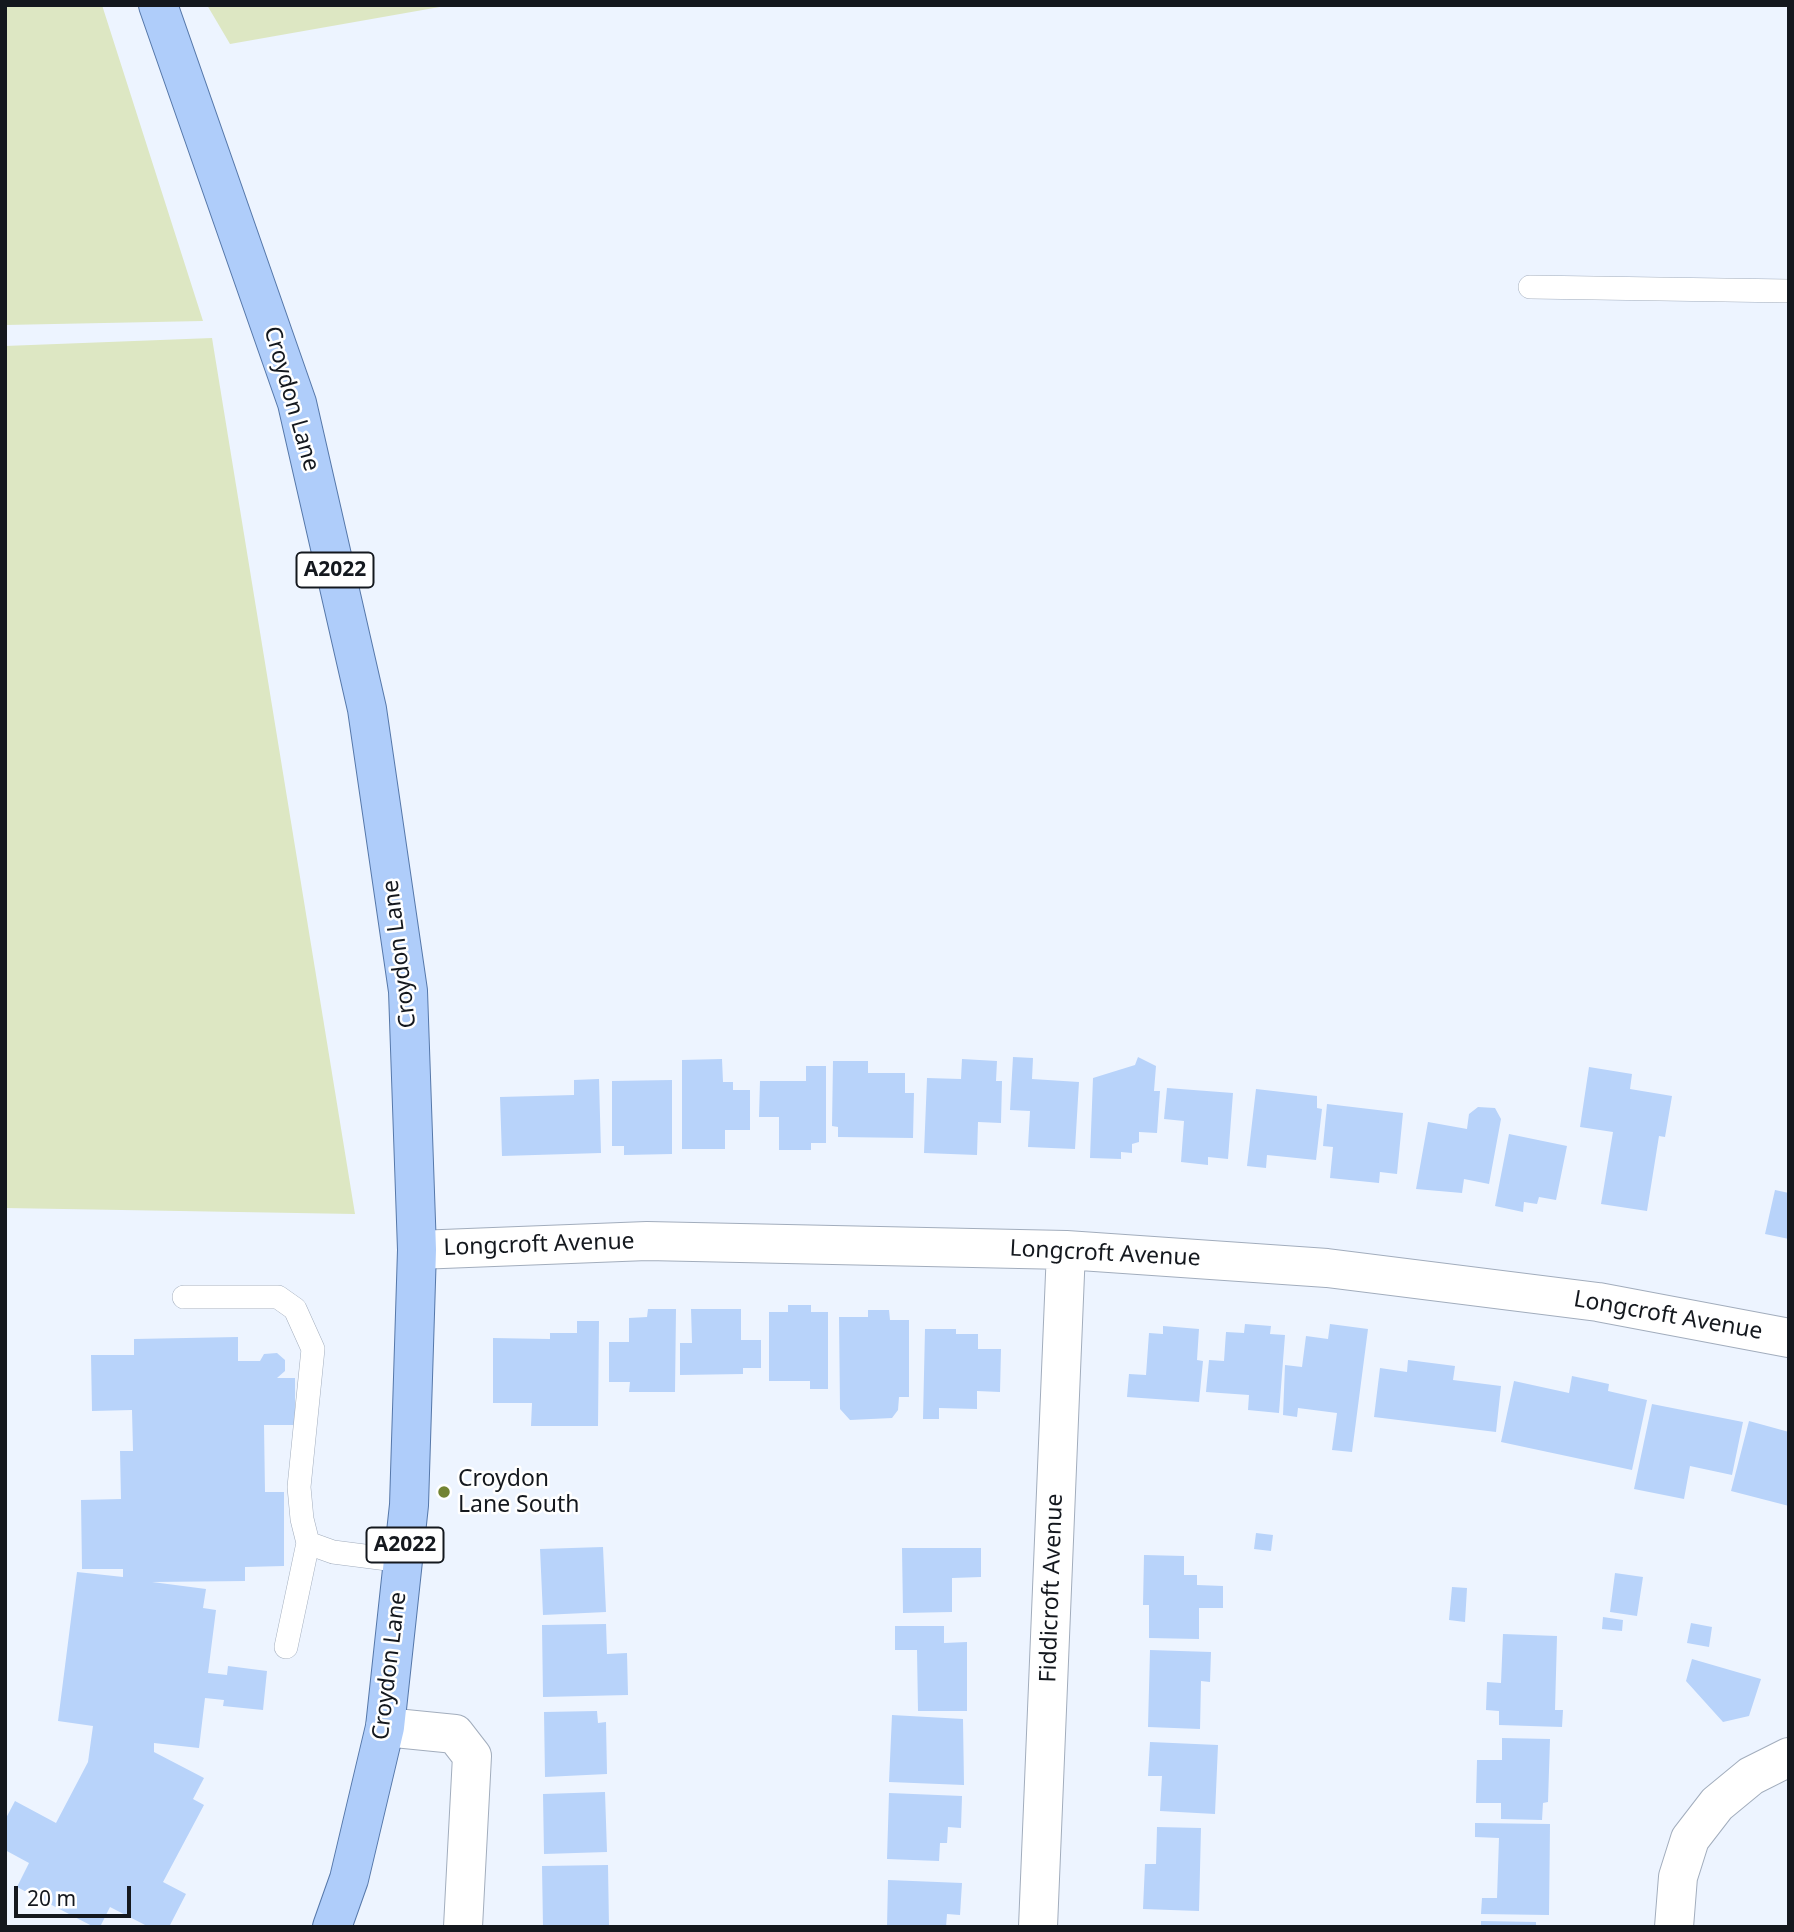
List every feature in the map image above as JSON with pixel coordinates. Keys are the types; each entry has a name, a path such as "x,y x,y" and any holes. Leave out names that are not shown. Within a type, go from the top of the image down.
{"main road":[{"name":"Croydon Lane","path":"158,5 297,403 366,709 408,991 416,1250 409,1505 385,1727 349,1879 332,1927"}],"street":[{"name":"Longcroft Avenue","path":"416,1250 647,1241 1066,1250 1327,1268 1598,1302 1789,1338"},
{"name":"Fiddicroft Avenue","path":"1038,1927 1066,1250"},
{"path":"385,1727 455,1734 472,1756 463,1927"},
{"path":"1674,1927 1678,1877 1690,1839 1717,1804 1751,1776 1789,1757"}],"lane":[{"path":"1530,287 1789,290"},
{"path":"184,1297 278,1297 295,1309 313,1349 299,1487 302,1519 309,1543 286,1647"},
{"path":"309,1543 333,1552 403,1561"}],"green space":[{"path":"5,5 102,5 203,321 5,325"},
{"path":"207,5 451,5 230,44"},
{"path":"212,338 355,1214 5,1208 5,346"}],"building":[{"path":"1013,1057 1033,1058 1032,1079 1079,1082 1075,1149 1028,1147 1030,1111 1010,1110"},
{"path":"1138,1057 1156,1066 1154,1091 1160,1091 1157,1133 1139,1132 1139,1142 1132,1144 1132,1153 1121,1152 1121,1159 1090,1158 1093,1078 1135,1065"},
{"path":"722,1059 723,1082 733,1082 733,1090 750,1090 750,1130 725,1130 725,1149 682,1149 682,1060"},
{"path":"962,1059 997,1061 996,1081 1002,1081 1001,1123 978,1122 977,1155 924,1153 927,1078 961,1079"},
{"path":"833,1061 868,1061 868,1073 905,1073 905,1093 914,1093 913,1138 838,1137 838,1127 832,1126"},
{"path":"806,1066 826,1066 826,1143 811,1143 811,1150 779,1150 779,1117 759,1117 760,1081 806,1081"},
{"path":"1589,1067 1632,1074 1630,1089 1672,1096 1665,1137 1659,1136 1647,1211 1601,1204 1613,1132 1580,1127"},
{"path":"599,1079 601,1153 502,1156 500,1097 574,1095 574,1080"},
{"path":"672,1080 672,1154 624,1155 624,1146 612,1146 612,1081"},
{"path":"1167,1088 1233,1093 1228,1159 1208,1157 1208,1165 1181,1162 1184,1121 1164,1119"},
{"path":"1256,1089 1317,1096 1317,1108 1322,1109 1316,1160 1267,1155 1266,1168 1247,1166"},
{"path":"1327,1104 1403,1113 1397,1174 1380,1172 1379,1183 1330,1178 1333,1147 1323,1146"},
{"path":"1478,1107 1495,1108 1501,1119 1489,1184 1464,1179 1462,1193 1416,1189 1428,1122 1467,1129 1469,1114"},
{"path":"1509,1134 1567,1146 1556,1200 1539,1197 1537,1204 1524,1202 1523,1212 1495,1206"},
{"path":"1775,1190 1789,1193 1789,1239 1765,1234"},
{"path":"788,1305 811,1305 811,1312 828,1312 828,1389 810,1389 810,1381 769,1381 769,1312 788,1312"},
{"path":"648,1309 676,1309 675,1392 629,1392 630,1382 609,1382 609,1342 629,1342 629,1318 647,1317"},
{"path":"691,1309 741,1309 741,1340 761,1340 761,1368 743,1368 743,1374 680,1375 680,1343 692,1343"},
{"path":"868,1310 889,1310 890,1320 909,1320 909,1397 899,1397 898,1410 892,1418 850,1420 840,1409 839,1317 868,1317"},
{"path":"577,1321 599,1321 598,1426 531,1426 532,1403 493,1403 493,1338 550,1339 550,1333 577,1333"},
{"path":"1245,1324 1271,1326 1270,1334 1285,1335 1279,1413 1248,1410 1249,1395 1206,1392 1209,1360 1224,1361 1226,1332 1244,1333"},
{"path":"1330,1324 1368,1329 1352,1452 1332,1450 1337,1413 1298,1408 1297,1417 1283,1415 1285,1365 1302,1367 1306,1336 1328,1339"},
{"path":"1163,1326 1199,1329 1197,1360 1203,1361 1199,1402 1127,1397 1129,1374 1146,1375 1149,1333 1163,1334"},
{"path":"925,1329 956,1329 956,1334 978,1334 978,1349 1001,1349 1000,1392 977,1391 977,1409 939,1408 939,1419 923,1419"},
{"path":"238,1337 238,1361 260,1361 264,1354 277,1353 285,1360 285,1371 277,1378 295,1378 295,1425 264,1425 265,1492 284,1492 284,1566 245,1567 245,1581 152,1582 206,1589 203,1608 216,1610 208,1673 227,1675 228,1666 267,1671 263,1710 223,1706 224,1700 205,1698 199,1748 154,1743 154,1752 204,1778 193,1799 204,1805 163,1882 186,1894 169,1927 149,1927 110,1907 100,1927 94,1927 17,1887 29,1863 5,1850 5,1820 15,1801 56,1823 88,1762 93,1726 58,1721 77,1572 123,1577 123,1569 82,1569 81,1500 121,1499 120,1451 133,1451 132,1410 92,1411 91,1355 134,1355 134,1339"},
{"path":"1408,1360 1455,1366 1453,1380 1501,1386 1496,1432 1374,1417 1380,1368 1407,1372"},
{"path":"1572,1376 1609,1384 1608,1391 1647,1400 1632,1470 1501,1442 1514,1381 1569,1393"},
{"path":"1652,1404 1743,1422 1732,1475 1690,1466 1684,1499 1634,1489"},
{"path":"1749,1421 1789,1432 1789,1506 1731,1491"},
{"path":"1256,1533 1273,1535 1271,1551 1254,1549"},
{"path":"603,1547 606,1612 543,1615 540,1549"},
{"path":"902,1548 981,1548 981,1577 952,1578 952,1612 903,1613"},
{"path":"1144,1555 1184,1556 1184,1575 1197,1575 1197,1585 1223,1586 1223,1608 1199,1608 1199,1639 1149,1638 1149,1605 1143,1605"},
{"path":"1615,1573 1643,1577 1637,1616 1610,1612"},
{"path":"1452,1587 1467,1588 1465,1622 1449,1620"},
{"path":"1603,1617 1623,1620 1622,1631 1602,1629"},
{"path":"1691,1623 1712,1627 1709,1647 1687,1643"},
{"path":"606,1624 607,1654 627,1653 628,1695 543,1697 542,1625"},
{"path":"895,1626 944,1626 944,1643 967,1642 967,1711 918,1711 917,1650 895,1650"},
{"path":"1503,1634 1557,1636 1555,1710 1563,1710 1562,1727 1499,1725 1499,1711 1486,1710 1487,1682 1501,1683"},
{"path":"1150,1650 1211,1652 1210,1682 1201,1681 1200,1729 1148,1727"},
{"path":"1692,1659 1761,1679 1749,1716 1723,1722 1686,1681"},
{"path":"597,1711 598,1723 606,1722 607,1774 545,1777 544,1712"},
{"path":"892,1715 963,1719 964,1785 889,1782"},
{"path":"1502,1738 1550,1739 1548,1802 1543,1803 1542,1820 1501,1819 1501,1803 1476,1803 1477,1760 1502,1760"},
{"path":"1150,1742 1218,1745 1215,1814 1160,1811 1162,1776 1148,1776"},
{"path":"605,1792 607,1852 544,1854 543,1794"},
{"path":"889,1793 962,1796 961,1828 948,1827 947,1843 940,1843 939,1861 887,1859"},
{"path":"1475,1823 1550,1824 1549,1915 1481,1914 1482,1898 1497,1898 1499,1838 1475,1837"},
{"path":"1157,1827 1201,1828 1199,1911 1143,1909 1145,1864 1156,1864"},
{"path":"608,1865 609,1927 543,1927 542,1866"},
{"path":"888,1880 962,1883 960,1915 947,1914 946,1927 887,1927"},
{"path":"1481,1921 1536,1922 1536,1927 1481,1927"}],"place":[{"name":"Croydon Lane South","path":"444,1492"}]}
